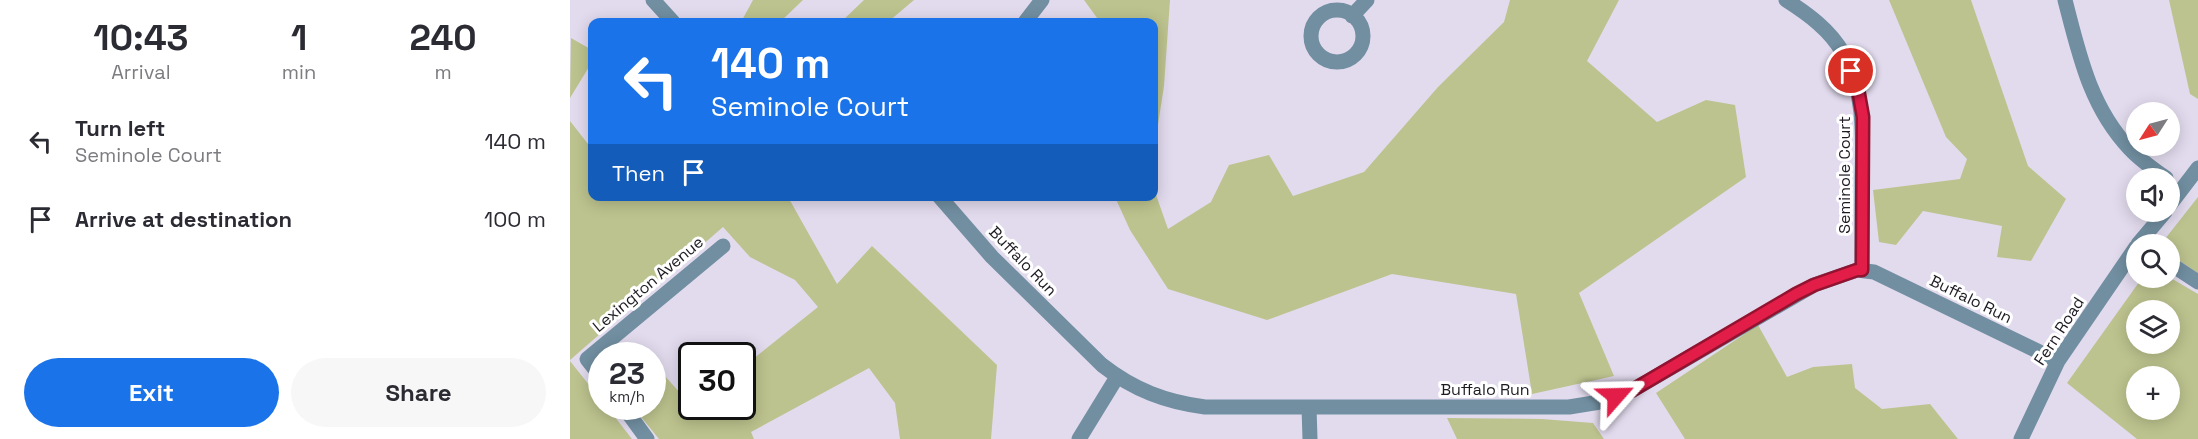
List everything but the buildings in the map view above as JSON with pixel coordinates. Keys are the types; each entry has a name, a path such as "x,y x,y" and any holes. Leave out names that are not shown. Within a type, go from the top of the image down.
{"street":[{"path":"653,0 669,18"},
{"path":"1028,18 1042,0"},
{"path":"1352,16 1367,0"},
{"name":"Seminole Court","path":"1786,0 1809,15 1829,34 1843,53 1858,89 1863,117 1862,270"},
{"path":"2065,0 2087,80 2105,117 2130,149 2153,168"},
{"path":"2180,193 2198,168"},
{"name":"Buffalo Run","path":"943,201 992,257 1117,377 1149,394 1184,404 1205,407 1569,407 1600,402 1631,391 1814,285 1857,270 1874,272 2058,361"},
{"name":"Fern Road","path":"2147,234 2157,222"},
{"name":"Lexington Avenue","path":"607,342 723,246"},
{"name":"Fern Road","path":"2021,439 2058,361 2126,262"},
{"path":"2180,270 2198,282"},
{"path":"1079,439 1117,377"},
{"path":"1310,407 1310,439"},
{"path":"633,420 647,439"}],"green space":[{"path":"753,0 803,0 784,18 743,18"},
{"path":"864,0 914,0 893,18 845,18"},
{"path":"1084,0 1170,0 1164,86 1158,124 1158,18 1097,18"},
{"path":"1510,0 1619,0 1587,61 1657,122 1706,100 1735,105 1746,177 1579,293 1614,376 1532,394 1516,294 1392,274 1267,320 1168,289 1130,230 1117,201 1158,200 1168,229 1211,202 1229,165 1269,155 1293,196 1364,172 1438,87 1504,22"},
{"path":"1889,0 1971,0 2028,166 2066,199 2031,261 1997,257 2002,226 1923,211 1896,245 1879,242 1873,190 1960,179 1967,159 1946,137"},
{"path":"2169,0 2198,0 2198,99 2190,94"},
{"path":"571,38 588,48 588,69 570,98"},
{"path":"570,121 588,144 588,201 790,201 837,284 872,246 997,365 991,439 900,439 895,403 869,368 751,432 754,439 659,439 644,420 666,420 666,377 678,391 678,420 756,420 756,357 818,307 795,280 750,257 723,227 570,360"},
{"path":"2198,197 2198,273 2180,261 2180,234 2169,234"},
{"path":"2180,283 2198,294 2198,439 2137,439 2067,383 2126,300 2126,354 2180,354 2180,300 2126,300 2135,288 2180,288"},
{"path":"1758,325 1787,377 1813,367 1852,364 1855,388 1882,409 1930,404 1958,439 1685,439 1656,393"},
{"path":"570,361 588,384 588,420 617,420 632,439 570,439"},
{"path":"1447,418 1542,419 1593,423 1604,439 1457,439"}],"route":[{"path":"1616,396 1631,391 1814,285 1862,270 1863,117 1858,89 1851,71"}]}
